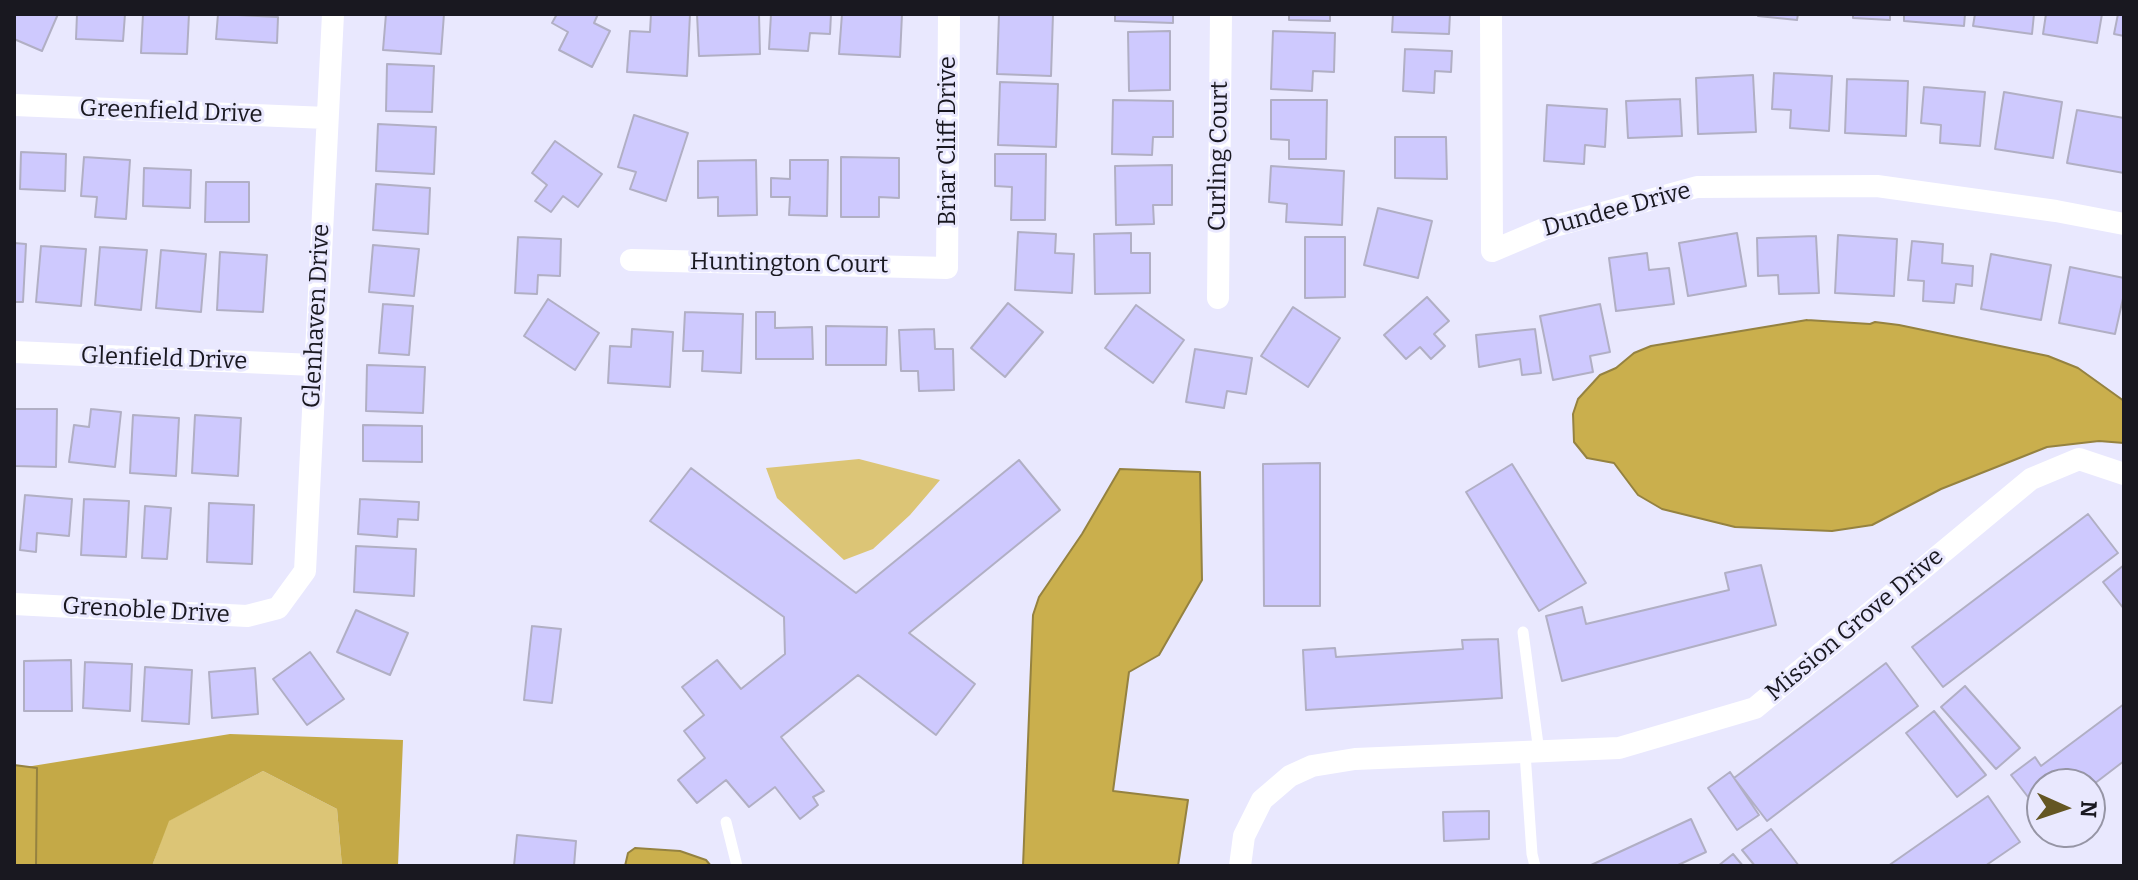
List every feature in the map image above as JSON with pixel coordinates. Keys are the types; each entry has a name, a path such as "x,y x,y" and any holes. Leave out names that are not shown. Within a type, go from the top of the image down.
{"street":[{"name":"Glenhaven Drive","path":"278,608 305,571 333,14"},
{"name":"Briar Cliff Drive","path":"947,268 949,14"},
{"name":"Curling Court","path":"1218,298 1221,14"},
{"name":"Dundee Drive","path":"1491,14 1492,251 1544,229 1697,187 1877,186 2056,211 2124,224"},
{"name":"Greenfield Drive","path":"14,105 327,118"},
{"name":"Huntington Court","path":"631,260 947,268"},
{"name":"Glenfield Drive","path":"14,352 314,365"},
{"name":"Mission Grove Drive","path":"1240,866 1244,836 1262,800 1282,781 1312,766 1355,759 1619,748 1755,708 2031,479 2079,459 2124,474"},
{"name":"Grenoble Drive","path":"14,604 247,616 278,608"}],"lane":[{"path":"1523,632 1532,752 1532,854 1535,866"},
{"path":"726,822 737,866"}],"shaded area":[{"path":"1807,320 1899,325 2048,356 2078,368 2124,401 2124,443 2099,441 2047,447 1941,489 1872,525 1832,531 1735,527 1662,509 1638,495 1614,463 1587,458 1574,442 1573,414 1578,399 1600,375 1616,368 1634,353 1651,346"},
{"path":"859,459 940,480 910,515 873,549 844,560 777,498 766,468"},
{"path":"1120,469 1200,472 1202,580 1159,655 1129,672 1113,791 1188,800 1178,866 1023,866 1033,615 1039,597 1082,534"},
{"path":"230,734 403,740 398,866 342,866 337,809 263,771 169,821 152,866 36,866 37,769 26,767"},
{"path":"14,765 37,768 36,866 14,866"},
{"path":"263,771 337,809 342,866 152,866 168,821"},
{"path":"635,848 680,851 706,860 711,866 625,866 628,853"}],"building":[{"path":"14,14 58,14 42,51 14,39"},
{"path":"77,14 125,14 123,41 76,39"},
{"path":"143,14 189,14 187,54 141,53"},
{"path":"218,14 278,17 277,43 216,39"},
{"path":"386,14 444,14 441,54 383,50"},
{"path":"557,14 598,14 594,23 610,31 592,67 559,50 568,32 552,23"},
{"path":"651,14 690,14 687,76 627,72 630,31 650,32"},
{"path":"697,14 759,14 760,54 699,56"},
{"path":"771,14 831,14 830,34 810,33 808,51 769,49"},
{"path":"842,14 902,14 900,57 839,54"},
{"path":"999,14 1053,14 1051,76 997,74"},
{"path":"1115,14 1173,14 1173,23 1115,21"},
{"path":"1289,14 1330,14 1330,21 1289,20"},
{"path":"1393,14 1450,14 1449,34 1392,32"},
{"path":"1758,14 1798,14 1797,20"},
{"path":"1853,14 1890,14 1890,20 1853,18"},
{"path":"1904,14 1965,14 1964,26 1904,21"},
{"path":"1975,14 2034,14 2032,34 1973,26"},
{"path":"2046,14 2102,14 2097,43 2043,34"},
{"path":"2118,14 2124,14 2124,36 2114,34"},
{"path":"1170,31 1170,90 1129,91 1128,32"},
{"path":"1273,31 1335,33 1334,72 1313,71 1312,91 1271,89"},
{"path":"1405,49 1452,51 1451,72 1435,71 1434,93 1403,91"},
{"path":"387,64 434,66 432,112 386,111"},
{"path":"1774,73 1832,76 1829,131 1790,128 1791,110 1772,109"},
{"path":"1753,75 1756,132 1698,134 1696,78"},
{"path":"1847,79 1908,81 1906,136 1845,133"},
{"path":"1000,82 1058,84 1056,147 998,145"},
{"path":"1924,87 1985,92 1980,146 1940,143 1941,125 1921,123"},
{"path":"2004,92 2062,102 2053,158 1995,149"},
{"path":"1680,99 1682,136 1628,138 1626,101"},
{"path":"1113,100 1173,101 1173,137 1153,137 1152,155 1112,154"},
{"path":"1271,100 1327,100 1326,159 1289,159 1289,140 1271,139"},
{"path":"1547,105 1607,109 1605,147 1585,145 1584,164 1544,161"},
{"path":"2077,110 2124,118 2124,173 2067,163"},
{"path":"634,115 688,133 666,201 630,189 636,172 618,167"},
{"path":"378,124 436,127 434,174 376,171"},
{"path":"1395,137 1446,137 1447,179 1395,178"},
{"path":"555,141 602,174 578,207 563,196 551,212 535,201 547,185 532,173"},
{"path":"21,152 66,154 65,191 20,189"},
{"path":"995,154 1046,154 1045,220 1011,220 1012,187 995,186"},
{"path":"84,157 130,160 126,219 95,217 97,197 81,196"},
{"path":"841,157 899,158 899,198 879,197 879,217 841,217"},
{"path":"756,160 757,215 718,216 718,197 698,198 698,161"},
{"path":"790,160 828,160 827,216 789,215 790,197 771,197 771,178 790,179"},
{"path":"1172,165 1172,205 1153,205 1154,224 1116,225 1115,166"},
{"path":"1271,166 1344,171 1342,225 1286,222 1287,204 1269,202"},
{"path":"144,168 191,170 190,208 143,206"},
{"path":"206,182 249,182 249,222 205,222"},
{"path":"376,184 430,188 428,234 373,230"},
{"path":"1378,208 1432,221 1418,278 1364,265"},
{"path":"1018,232 1056,234 1055,253 1074,254 1072,293 1015,290"},
{"path":"1131,233 1131,253 1150,253 1150,293 1095,294 1094,234"},
{"path":"1737,233 1746,286 1688,296 1679,243"},
{"path":"1838,235 1897,239 1894,296 1835,293"},
{"path":"1816,236 1819,293 1779,294 1778,275 1758,276 1757,238"},
{"path":"518,237 561,239 560,276 538,275 537,294 515,293"},
{"path":"1305,237 1345,237 1345,297 1305,298"},
{"path":"1912,241 1943,244 1942,263 1973,266 1972,286 1956,284 1954,303 1923,301 1924,281 1908,280"},
{"path":"14,243 26,244 23,302 14,302"},
{"path":"373,245 419,249 414,296 369,292"},
{"path":"41,246 86,249 81,306 36,302"},
{"path":"100,247 147,250 141,310 95,305"},
{"path":"161,250 206,254 201,312 156,308"},
{"path":"220,252 267,255 263,312 217,310"},
{"path":"1647,253 1649,270 1669,268 1674,304 1616,311 1609,258"},
{"path":"1991,254 2051,265 2041,320 1981,309"},
{"path":"2070,267 2124,278 2124,294 2115,334 2059,323"},
{"path":"1427,297 1449,321 1434,334 1445,346 1431,359 1420,347 1406,359 1384,335"},
{"path":"548,299 599,333 575,370 524,336"},
{"path":"1008,303 1043,332 1005,377 971,348"},
{"path":"383,304 413,306 409,355 379,353"},
{"path":"1600,304 1610,352 1590,356 1593,372 1553,380 1540,316"},
{"path":"1136,305 1184,340 1153,383 1105,348"},
{"path":"1293,307 1340,338 1308,387 1261,356"},
{"path":"685,312 743,314 741,373 702,371 703,351 683,351"},
{"path":"756,312 775,312 775,328 812,327 813,359 756,359"},
{"path":"826,326 887,327 886,365 826,365"},
{"path":"632,329 673,332 670,387 608,383 610,346 631,347"},
{"path":"934,329 935,349 953,349 954,390 919,391 918,371 901,371 899,330"},
{"path":"1535,329 1541,373 1522,375 1520,359 1479,367 1476,335"},
{"path":"1195,349 1252,358 1246,394 1227,391 1224,408 1186,402"},
{"path":"367,365 425,367 423,413 366,411"},
{"path":"14,409 57,409 56,467 14,466"},
{"path":"91,409 121,412 115,467 69,462 74,425 89,427"},
{"path":"133,415 179,418 176,476 130,473"},
{"path":"195,415 241,418 238,476 192,473"},
{"path":"363,425 422,426 422,462 363,461"},
{"path":"1019,460 1060,510 909,633 975,684 936,735 858,675 781,737 824,791 813,797 818,805 800,819 775,787 749,807 726,780 697,803 678,780 705,758 684,731 704,715 682,687 717,660 741,689 785,654 784,617 650,521 691,468 856,593"},
{"path":"1320,463 1320,606 1264,606 1263,464"},
{"path":"1512,464 1586,583 1539,611 1466,492"},
{"path":"25,495 72,499 69,536 37,533 36,552 20,550"},
{"path":"84,499 129,501 126,557 81,555"},
{"path":"360,499 419,502 418,520 398,519 397,537 358,534"},
{"path":"209,503 254,505 252,564 207,562"},
{"path":"145,506 171,508 167,559 142,558"},
{"path":"2088,514 2118,553 1943,687 1912,647"},
{"path":"356,546 416,549 414,596 354,592"},
{"path":"1761,565 1776,625 1562,681 1546,616 1582,607 1586,624 1729,590 1725,573"},
{"path":"2124,565 2124,609 2103,582"},
{"path":"356,610 408,633 390,675 337,652"},
{"path":"532,626 561,629 552,703 524,700"},
{"path":"1498,639 1502,698 1306,710 1303,650 1335,648 1336,657 1463,649 1462,640"},
{"path":"310,652 344,699 307,725 273,679"},
{"path":"71,660 72,711 24,711 24,661"},
{"path":"85,662 132,664 130,711 83,708"},
{"path":"1886,663 1918,706 1767,821 1734,778"},
{"path":"145,667 192,670 189,724 142,721"},
{"path":"255,668 258,714 212,718 209,672"},
{"path":"1965,686 2020,748 1996,769 1941,707"},
{"path":"2124,704 2124,761 2106,775 2106,768 2026,768 2026,794 2011,775 2035,757 2041,766"},
{"path":"1934,711 1986,775 1957,797 1906,733"},
{"path":"1730,772 1759,815 1737,830 1708,788"},
{"path":"1988,796 2020,842 1985,866 1888,866"},
{"path":"1489,811 1489,839 1444,841 1443,812"},
{"path":"1691,819 1706,852 1676,866 1589,866"},
{"path":"1771,829 1799,866 1755,866 1742,850"},
{"path":"517,835 576,841 574,866 514,866"},
{"path":"1733,854 1743,866 1718,866"}]}
